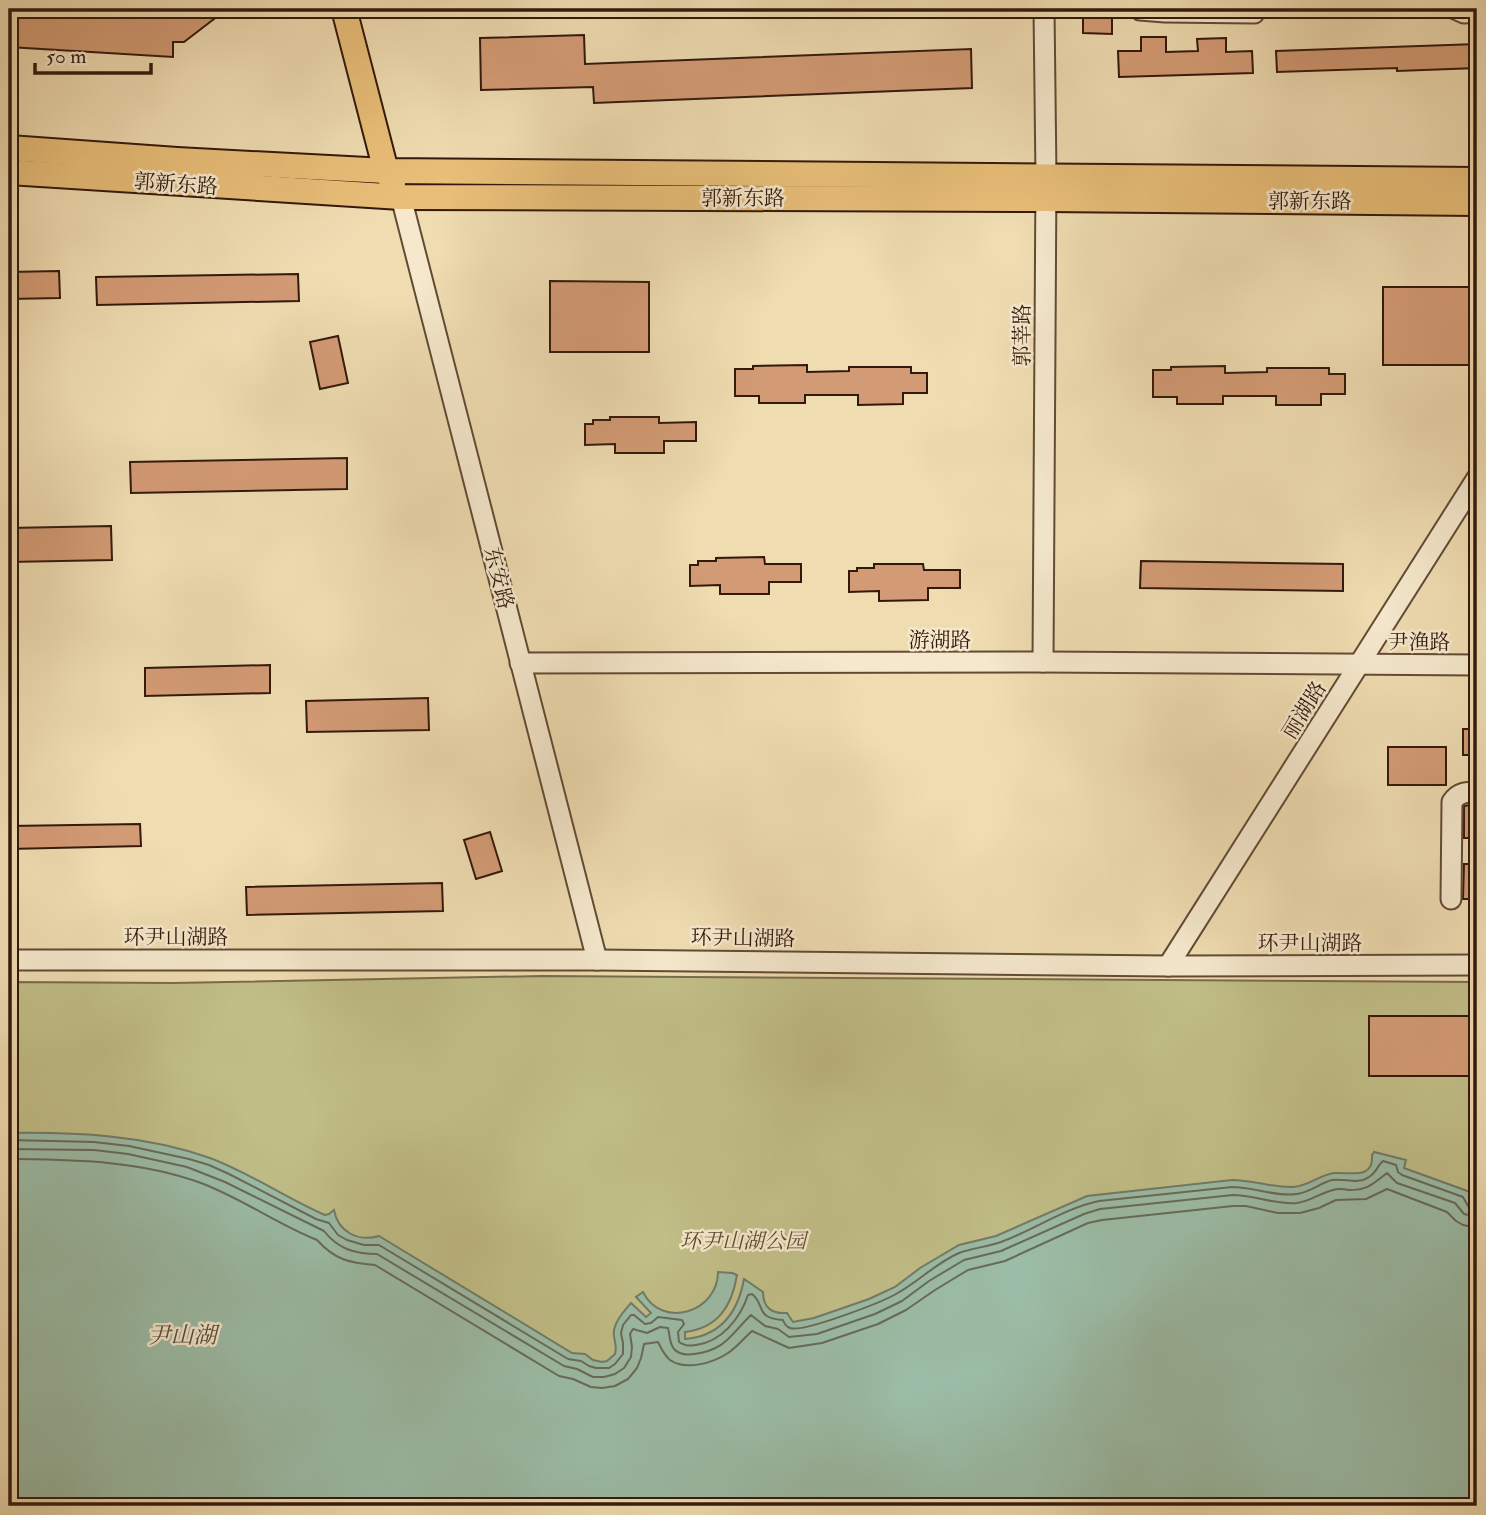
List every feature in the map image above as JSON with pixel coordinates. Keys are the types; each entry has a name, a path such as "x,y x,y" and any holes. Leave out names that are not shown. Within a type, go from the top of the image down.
{"main road":[{"name":"东安路","path":"344,9 401,197"},
{"name":"东安路","path":"361,9 394,171"},
{"name":"郭新东路","path":"9,148 394,171 1046,188 1477,203"},
{"name":"郭新东路","path":"9,172 401,197 1477,180"}],"street":[{"name":"郭莘路","path":"1043,662 1046,188 1044,9"},
{"path":"1139,9 1254,13 1256,9"},
{"path":"1455,9 1464,13 1477,12"},
{"name":"东安路","path":"401,197 597,960"},
{"name":"丽湖路","path":"1168,966 1477,478"},
{"name":"游湖路","path":"520,663 1043,662 1360,665"},
{"name":"尹渔路","path":"1360,665 1477,665"},
{"path":"1451,899 1452,802 1460,794 1477,792"},
{"name":"环尹山湖路","path":"9,960 1477,965"}],"green space":[{"name":"环尹山湖公园","path":"542,976 1477,982 1477,1506 9,1506 9,982 172,983"}],"water":[{"name":"尹山湖","path":"9,1133 110,1136 161,1144 210,1158 325,1215 334,1210 340,1224 350,1234 364,1238 379,1236 572,1353 585,1354 602,1362 615,1354 615,1327 631,1303 646,1317 651,1313 636,1297 643,1292 652,1304 663,1311 688,1311 709,1297 716,1286 718,1272 737,1275 727,1306 722,1314 706,1326 685,1332 685,1339 709,1333 726,1320 737,1302 744,1279 763,1292 769,1309 787,1313 793,1322 814,1318 869,1299 895,1287 920,1268 959,1245 996,1236 1087,1196 1232,1180 1293,1187 1330,1174 1365,1171 1372,1163 1374,1152 1406,1160 1404,1168 1473,1193 1472,1201 1477,1202 1477,1506 9,1506"}],"building":[{"path":"9,9 227,9 184,42 173,42 173,57 9,47"},
{"path":"1083,9 1112,9 1112,34 1083,33"},
{"path":"584,35 585,64 971,49 972,88 594,103 593,87 481,90 480,38"},
{"path":"1141,37 1166,37 1166,52 1198,51 1197,39 1226,38 1226,52 1252,51 1253,73 1119,77 1118,51 1141,51"},
{"path":"1477,44 1477,68 1277,72 1276,51"},
{"path":"59,271 60,298 9,299 9,272"},
{"path":"298,274 299,301 97,305 96,277"},
{"path":"550,281 649,282 649,352 550,352"},
{"path":"1383,287 1477,287 1477,365 1383,365"},
{"path":"338,336 348,383 320,389 310,342"},
{"path":"807,365 807,372 849,371 849,367 911,367 911,373 927,373 927,393 903,393 903,404 858,405 858,395 805,395 805,403 759,403 759,396 735,396 735,369"},
{"path":"1225,366 1225,373 1267,372 1267,368 1329,368 1329,374 1345,374 1345,394 1321,394 1321,405 1276,405 1276,396 1223,396 1223,404 1177,404 1177,397 1153,397 1153,370"},
{"path":"610,417 659,417 659,423 696,422 696,441 664,441 664,453 615,453 615,444 585,445 585,424 593,424 593,420 610,420"},
{"path":"347,458 347,489 131,493 130,462"},
{"path":"111,526 112,560 9,562 9,528"},
{"path":"764,557 765,564 801,564 801,582 769,582 769,594 720,594 720,585 690,586 690,565 698,565 698,561"},
{"path":"1141,561 1343,564 1343,591 1140,588"},
{"path":"874,564 923,564 924,570 960,570 960,588 928,588 928,600 879,601 879,591 849,592 849,571 874,568"},
{"path":"270,665 270,693 145,696 145,668"},
{"path":"428,698 429,730 307,732 306,701"},
{"path":"1463,729 1477,729 1477,755 1463,755"},
{"path":"1388,747 1446,747 1446,785 1388,785"},
{"path":"1477,804 1477,838 1464,838 1464,806"},
{"path":"140,824 141,846 9,849 9,826"},
{"path":"490,832 502,871 476,879 464,840"},
{"path":"1464,864 1477,864 1477,899 1463,899"},
{"path":"442,883 443,911 247,915 246,887"},
{"path":"1369,1016 1477,1016 1477,1076 1369,1076"}]}
